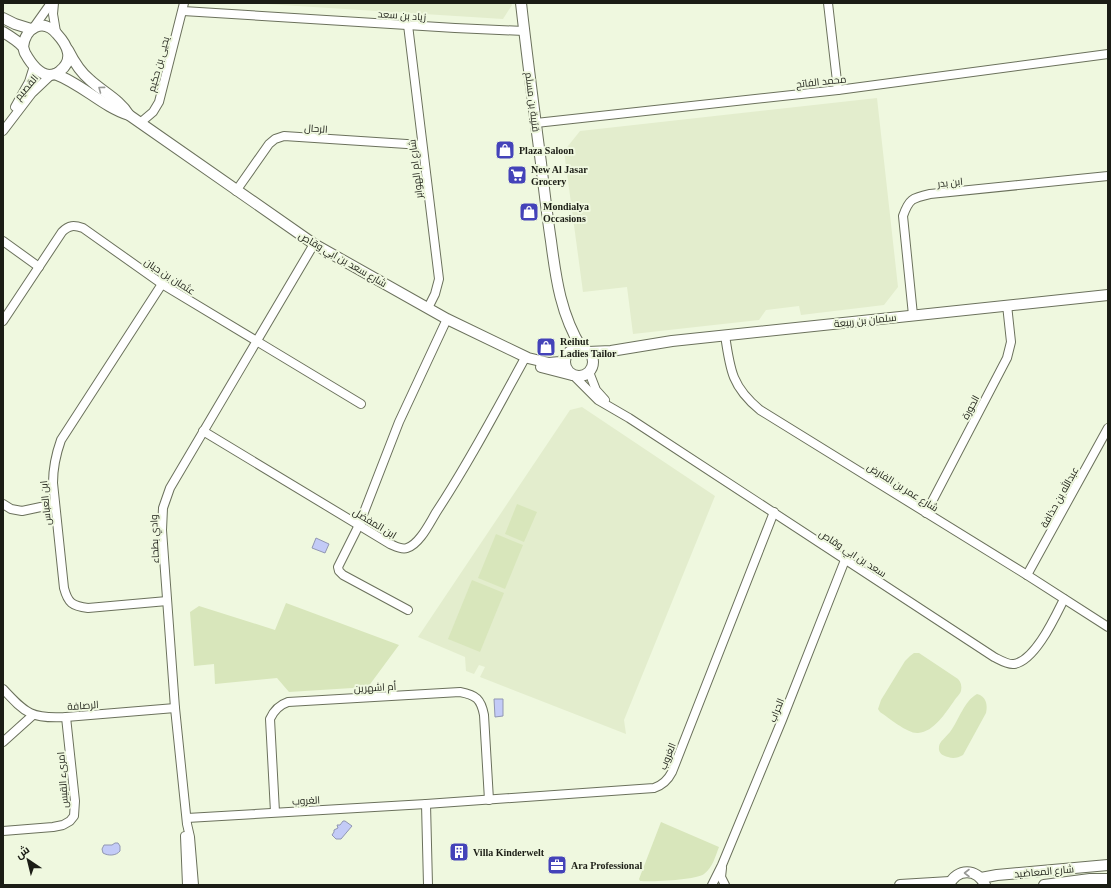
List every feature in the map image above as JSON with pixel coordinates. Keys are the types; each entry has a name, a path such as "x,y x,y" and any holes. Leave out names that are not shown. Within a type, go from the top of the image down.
{"street":[{"path":"3,18 15,24 32,28 46,26 56,32 64,42 69,55 63,69 53,75 43,73 34,66 24,52 23,47 25,36 32,28 52,3"},
{"path":"52,3 56,32"},
{"name":"قتيبة بن مسلم","path":"521,3 556,275 561,298 573,334 585,350"},
{"path":"828,3 838,90"},
{"name":"زياد بن سعد","path":"184,7 408,25 524,31"},
{"name":"يحيى بن حكيم","path":"140,123 153,112 159,102 184,7"},
{"name":"شارع ام الهوابر","path":"408,25 439,279 435,294 428,308"},
{"path":"3,32 23,47"},
{"name":"شارع سعد بن ابي وقاص","path":"68,50 81,72 90,81 118,102 129,115"},
{"name":"محمد الفاتح","path":"536,123 838,90 1108,54"},
{"name":"القصيم","path":"3,126 26,90 34,66"},
{"name":"شارع سعد بن ابي وقاص","path":"53,75 70,81 118,111 129,115 314,244 447,319 526,358 535,364 573,376 598,400 612,408"},
{"name":"القصيم","path":"3,131 32,93 53,75"},
{"name":"الرحال","path":"236,191 269,144 275,139 284,136 422,145"},
{"name":"ابن بدر","path":"913,315 903,216 907,204 917,197 930,194 1108,176"},
{"name":"عثمان بن حيان","path":"3,321 62,232 66,228 78,226 162,284 361,404"},
{"path":"3,242 39,268"},
{"name":"وادي بطحاء","path":"194,885 175,708 162,530 163,508 170,488 314,244"},
{"name":"ابن العباس","path":"162,284 61,440 56,453 53,469 53,483 64,588 67,598 79,607 88,608 167,601"},
{"name":"سلمان بن ربيعة","path":"585,350 599,352 725,335 1108,295"},
{"name":"الحورة","path":"926,513 1007,358 1011,342 1006,305"},
{"name":"قتيبة بن مسلم","path":"566,357 568,336 567,318"},
{"path":"408,610 343,575 339,571 339,564 359,525 399,422 447,319"},
{"name":"شارع عمر بن الفارض","path":"725,335 729,365 740,391 749,402 1108,627"},
{"path":"591,369 582,376 573,376 565,367 566,357 574,349 585,350 592,358 591,369 596,390 612,408"},
{"name":"سلمان بن ربيعة","path":"591,369 602,359 622,349"},
{"name":"شارع سعد بن ابي وقاص","path":"526,358 549,363 560,362 566,357"},
{"name":"ابن المفضل","path":"203,431 398,548 406,548 421,536 429,524 475,450 526,358"},
{"name":"سعد بن ابي وقاص","path":"612,408 774,512 994,657 1012,664 1020,662 1031,655 1038,646 1064,599"},
{"name":"عبدالله بن حذافة","path":"1027,575 1108,428"},
{"path":"3,504 11,509 22,511 55,504"},
{"name":"الغروب","path":"187,821 275,812 426,804 654,788 663,784 668,779 774,512"},
{"name":"الحراب","path":"712,885 722,865 782,720 845,560"},
{"name":"الرصافة","path":"3,689 24,710 38,717 66,717 175,708"},
{"name":"أم اشهرين","path":"275,812 270,719 273,712 281,704 288,702 460,692 471,694 482,705 484,715 489,800"},
{"path":"3,742 33,715"},
{"name":"امرىء القيس","path":"3,831 54,827 63,825 70,821 74,816 75,801 66,717"},
{"path":"426,804 428,885"},
{"name":"وادي بطحاء","path":"187,821 185,838 187,885"},
{"name":"الحراب","path":"722,865 721,873 724,885"},
{"name":"شارع المعاضيد","path":"983,882 997,875 1108,865"},
{"path":"900,885 949,884 955,876 966,872 974,874 983,882"},
{"name":"شارع المعاضيد","path":"1044,885 1108,879"}],"shaded area":[{"path":"249,3 511,3 512,5 503,19"},
{"path":"877,98 898,287 884,305 801,315 799,306 766,310 759,320 633,334 627,287 583,292 564,151 580,131"},
{"path":"582,407 715,496 624,720 626,734 480,677 485,667 479,665 474,674 466,671 465,657 418,637 570,410"},
{"path":"517,504 537,512 524,542 505,534"},
{"path":"496,534 523,545 505,589 478,578"},
{"path":"472,580 504,593 480,652 448,639"},
{"path":"286,603 399,645 368,687 289,692 277,678 215,684 214,664 194,666 190,612 199,606 275,630"},
{"path":"914,653 919,653 958,679 961,683 960,693 939,721 924,732 918,733 909,731 893,722 878,709 881,700 905,661"},
{"path":"977,694 986,701 986,713 963,755 950,758 943,755 940,753 939,749 940,743 950,732 965,706 972,697"},
{"path":"661,822 719,847 712,865 704,874 683,879 640,881 639,879"}],"water":[{"path":"316,538 329,544 325,553 312,548"},
{"path":"494,699 503,699 503,716 495,717"},
{"path":"343,821 352,826 341,839 336,839 332,835 334,830 338,828 337,825 340,825"},
{"path":"118,843 120,846 120,851 118,853 107,855 103,853 102,849 104,845 112,845"}],"place":[{"name":"Plaza Saloon","path":"505,150"},
{"name":"New Al Jasar Grocery","path":"517,175"},
{"name":"Mondialya Occasions","path":"529,212"},
{"name":"Reihut Ladies Tailor","path":"546,347"},
{"name":"Villa Kinderwelt","path":"459,852"},
{"name":"Ara Professional","path":"557,865"}]}
